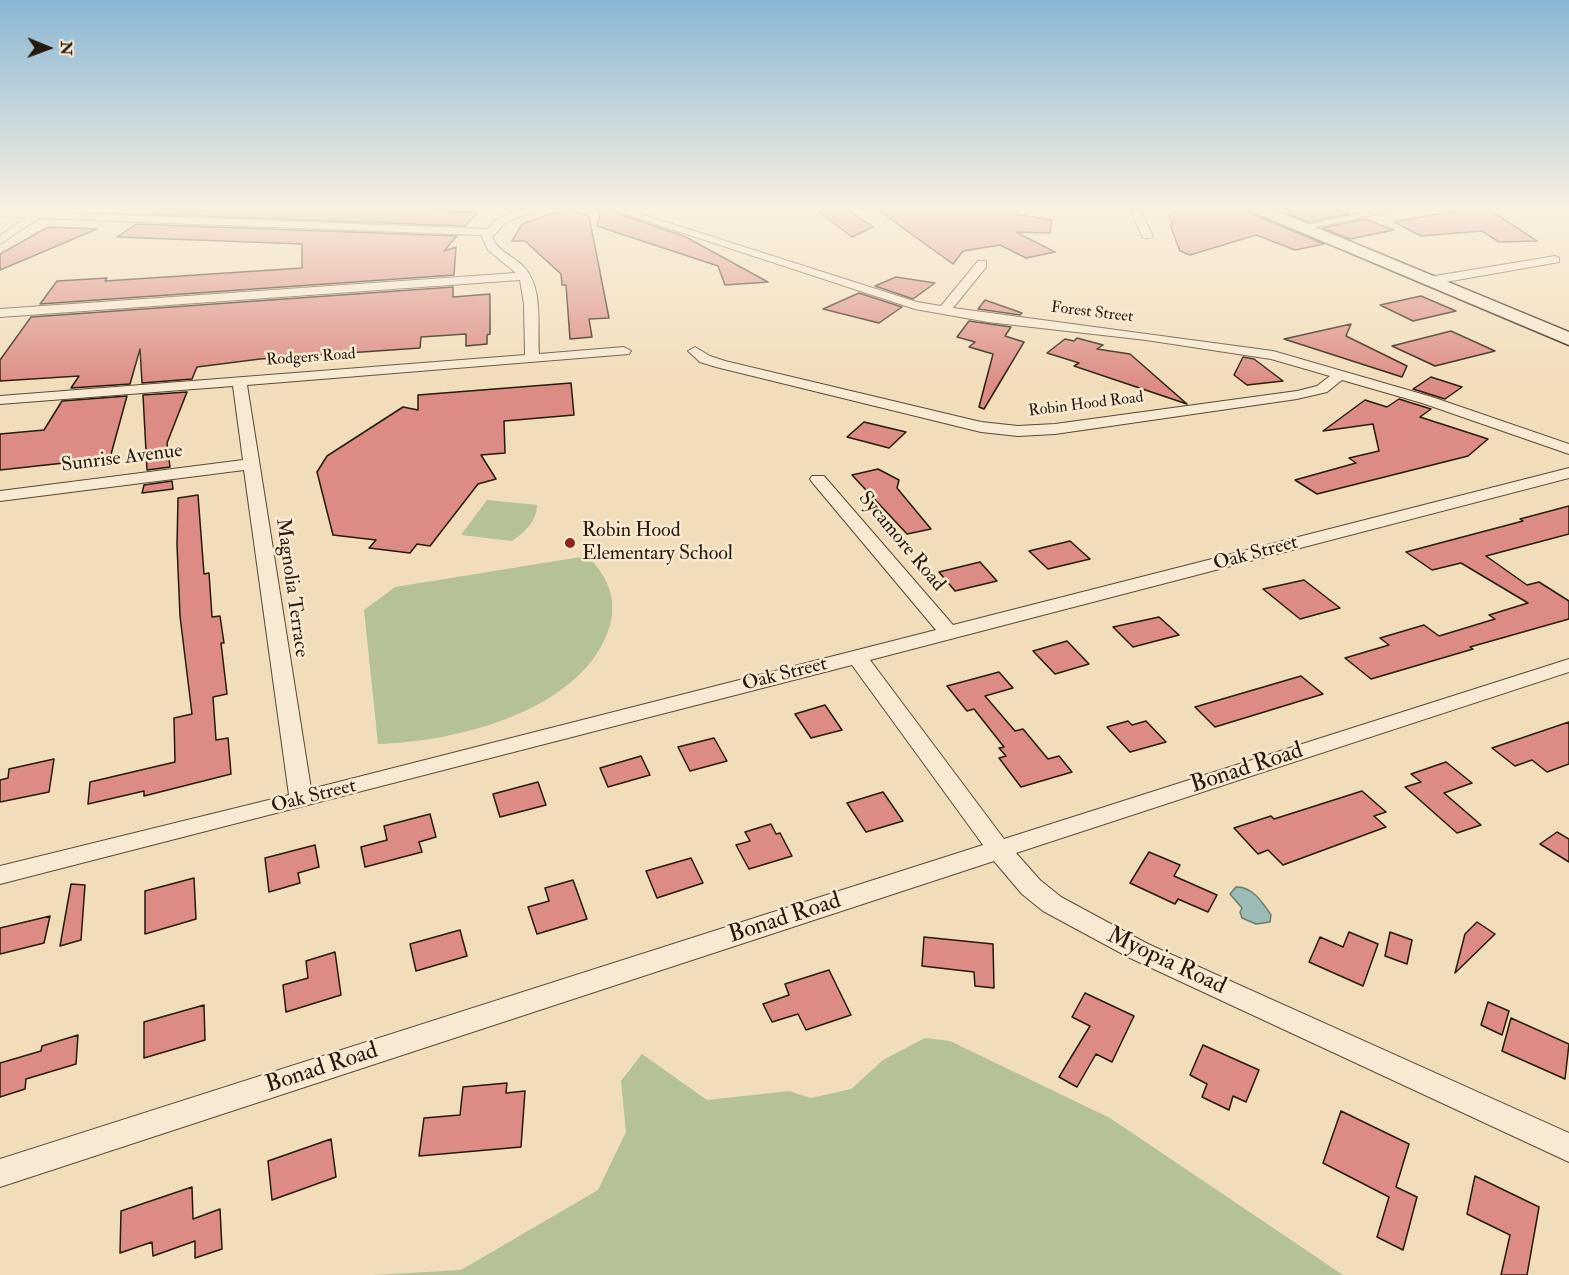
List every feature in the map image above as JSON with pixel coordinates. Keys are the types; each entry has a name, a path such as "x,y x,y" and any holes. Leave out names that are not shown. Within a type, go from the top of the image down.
{"street":[{"path":"517,268 524,276 528,297 532,359"},
{"name":"Forest Street","path":"801,268 883,296 944,311 1235,348 1292,359 1569,449"},
{"path":"944,311 979,268"},
{"path":"1397,268 1569,339"},
{"path":"1429,281 1510,268"},
{"path":"0,313 524,276"},
{"name":"Rodgers Road","path":"0,400 624,351"},
{"name":"Robin Hood Road","path":"695,351 705,359 722,364 975,426 1018,431 1055,429 1297,395 1322,389 1341,374"},
{"name":"Magnolia Terrace","path":"239,381 301,800"},
{"name":"Sunrise Avenue","path":"0,496 250,464"},
{"name":"Oak Street","path":"0,875 950,634 1569,473"},
{"name":"Sycamore Road","path":"818,479 950,634"},
{"name":"Myopia Road","path":"857,657 999,850 1040,896 1093,928 1569,1148"},
{"name":"Bonad Road","path":"0,1173 1569,665"}],"green space":[{"path":"487,500 537,505 535,516 529,526 512,541 461,535"},
{"path":"587,556 600,571 609,587 612,615 610,625 596,655 574,680 546,700 514,716 479,728 443,737 378,744 364,610 395,587"},
{"path":"925,1038 950,1041 1110,1118 1343,1275 374,1275 461,1270 598,1190 626,1132 621,1081 642,1054 707,1100 789,1091 811,1098 851,1089 883,1060"}],"water":[{"path":"1236,887 1247,889 1256,896 1271,915 1270,922 1256,924 1242,918 1240,912 1242,908 1230,894"}],"building":[{"path":"302,268 455,268 454,275 40,304 57,281 107,278 105,281"},
{"path":"554,268 599,268 609,318 589,319 592,337 570,339 566,285 562,285 561,274"},
{"path":"719,268 742,268 768,282 725,285"},
{"path":"896,277 935,283 913,299 875,286"},
{"path":"453,287 453,297 490,294 490,334 487,335 487,344 466,346 466,334 421,337 420,348 260,359 197,367 192,379 142,383 140,349 130,384 71,388 79,376 0,381 0,360 31,317"},
{"path":"859,293 902,307 879,323 823,309"},
{"path":"1421,296 1456,311 1413,321 1380,305"},
{"path":"985,300 1022,313 1020,315 978,309"},
{"path":"969,321 1011,327 1005,336 1024,342 984,409 979,407 993,354 969,347 975,342 957,337"},
{"path":"1351,324 1346,336 1407,366 1402,377 1284,339"},
{"path":"1451,331 1495,351 1435,366 1392,346"},
{"path":"1077,338 1103,345 1097,349 1130,354 1187,404 1074,366 1079,363 1047,353 1065,339 1074,341"},
{"path":"1243,357 1254,359 1283,381 1247,385 1234,375"},
{"path":"1431,377 1462,387 1445,399 1413,389"},
{"path":"571,383 574,415 504,421 505,453 481,455 496,479 478,484 430,546 417,544 410,553 369,548 376,540 333,535 317,472 327,456 403,407 418,410 418,395"},
{"path":"187,392 167,443 170,467 147,470 143,395"},
{"path":"127,396 110,458 0,470 0,434 44,430 62,401"},
{"path":"1399,399 1431,409 1420,417 1488,439 1468,456 1317,494 1295,480 1356,463 1349,458 1379,451 1373,424 1323,431 1365,400 1387,407"},
{"path":"864,422 906,432 889,448 847,437"},
{"path":"878,469 899,480 897,488 931,529 907,534 852,475"},
{"path":"172,481 173,489 142,493 144,485"},
{"path":"198,495 204,574 209,573 212,617 220,616 224,643 221,643 227,694 213,697 216,740 228,738 231,774 144,796 144,791 88,804 90,782 175,762 174,718 192,714 180,616 178,498"},
{"path":"1569,506 1569,534 1486,556 1527,585 1539,582 1569,601 1569,619 1470,647 1473,649 1371,679 1345,658 1389,645 1380,638 1424,625 1439,636 1495,619 1489,615 1528,603 1461,563 1432,570 1406,552 1523,521 1520,519"},
{"path":"1070,541 1090,559 1048,569 1029,551"},
{"path":"980,562 997,581 955,591 939,572"},
{"path":"1304,580 1340,608 1300,619 1263,589"},
{"path":"1159,617 1179,635 1133,647 1113,627"},
{"path":"1067,641 1089,664 1055,674 1033,651"},
{"path":"999,672 1013,688 985,696 1015,731 1023,729 1048,759 1059,756 1072,772 1021,787 999,758 1006,756 999,748 1004,747 974,709 967,711 947,686"},
{"path":"1301,676 1323,694 1215,727 1195,707"},
{"path":"825,705 842,730 811,738 795,714"},
{"path":"1128,721 1132,725 1146,721 1166,742 1130,752 1107,727"},
{"path":"1569,722 1569,764 1547,772 1532,760 1515,766 1492,748"},
{"path":"714,738 727,761 690,771 678,747"},
{"path":"641,756 650,775 608,787 600,768"},
{"path":"54,759 49,792 0,802 0,780 8,778 9,769"},
{"path":"1446,762 1472,783 1444,793 1481,825 1457,833 1405,787 1421,782 1411,774"},
{"path":"538,782 546,805 500,817 493,794"},
{"path":"1362,791 1386,812 1374,816 1386,827 1283,865 1268,850 1258,854 1234,828 1271,816 1274,819"},
{"path":"883,792 903,821 866,832 847,803"},
{"path":"430,814 436,837 419,842 422,852 365,867 361,847 387,840 384,826"},
{"path":"771,824 776,834 780,833 792,856 749,869 736,845 750,841 745,832"},
{"path":"1557,832 1569,839 1569,862 1540,844"},
{"path":"315,845 319,867 298,873 300,883 269,892 265,858"},
{"path":"1149,852 1180,865 1174,876 1217,895 1208,912 1178,899 1175,904 1130,883"},
{"path":"691,858 703,883 657,898 646,871"},
{"path":"194,878 196,919 145,934 145,891"},
{"path":"573,880 587,919 537,934 528,907 549,901 545,888"},
{"path":"71,884 85,885 81,940 60,946"},
{"path":"50,916 44,943 0,954 0,928"},
{"path":"1477,922 1495,934 1455,973 1465,934"},
{"path":"460,930 467,956 416,971 410,944"},
{"path":"1349,932 1378,944 1363,986 1309,962 1320,937 1343,947"},
{"path":"1390,932 1412,940 1407,964 1385,956"},
{"path":"924,937 993,944 994,988 975,986 974,972 922,966"},
{"path":"335,952 341,995 286,1012 283,985 308,978 306,961"},
{"path":"829,970 851,1015 806,1030 798,1014 772,1022 763,1004 789,995 785,984"},
{"path":"1085,993 1134,1016 1112,1062 1096,1054 1077,1087 1059,1077 1090,1026 1072,1017"},
{"path":"1488,1002 1509,1011 1502,1035 1481,1025"},
{"path":"204,1005 205,1040 144,1058 144,1022"},
{"path":"1511,1018 1569,1044 1565,1079 1502,1051"},
{"path":"78,1035 76,1064 26,1079 25,1089 0,1097 0,1063 41,1051 42,1046"},
{"path":"1203,1045 1259,1070 1246,1102 1233,1096 1229,1110 1202,1097 1207,1084 1190,1075"},
{"path":"507,1083 506,1093 525,1091 521,1147 419,1156 424,1118 460,1115 463,1087"},
{"path":"1341,1111 1409,1144 1396,1187 1417,1197 1403,1250 1377,1237 1389,1197 1323,1163"},
{"path":"331,1139 336,1177 272,1200 268,1161"},
{"path":"1475,1176 1539,1207 1527,1275 1501,1275 1510,1235 1467,1214"},
{"path":"192,1187 193,1219 220,1209 222,1249 195,1258 195,1241 153,1256 152,1242 120,1253 121,1211"}],"place":[{"name":"Robin Hood Elementary School","path":"570,543"}]}
